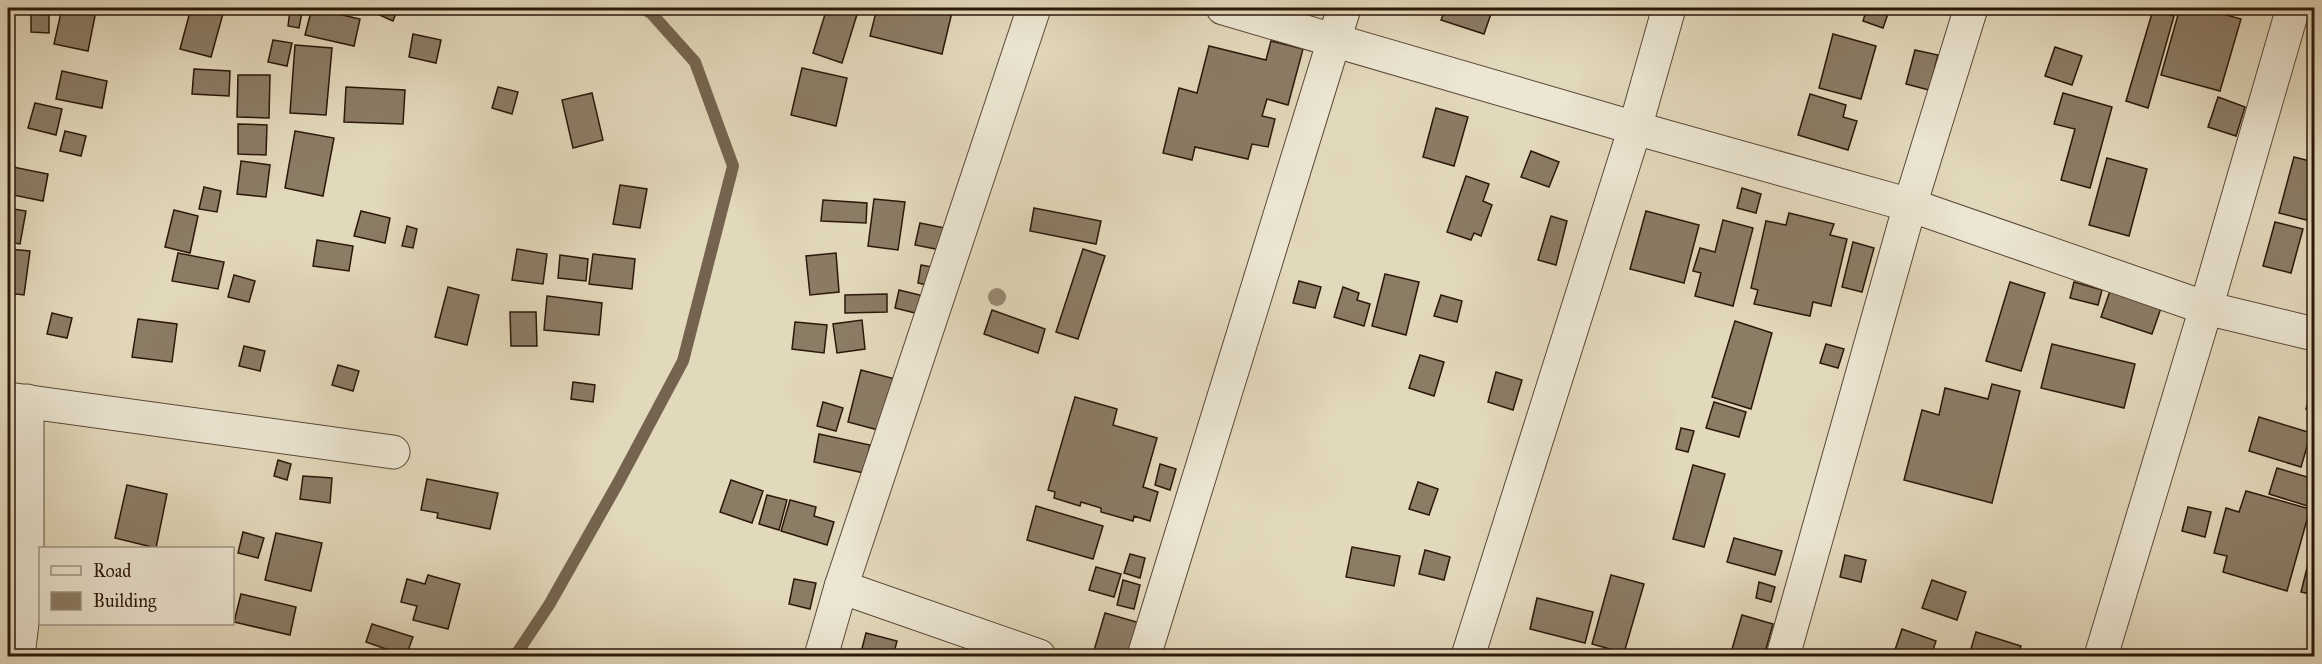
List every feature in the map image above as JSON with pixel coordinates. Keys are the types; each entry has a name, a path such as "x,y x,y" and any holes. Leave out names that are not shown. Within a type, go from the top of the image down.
{"street":[{"path":"821,657 841,587 1034,8"},
{"path":"1224,8 1635,128 1910,205 2206,308 2314,334"},
{"path":"1144,657 1344,8"},
{"path":"1468,657 1635,128 1669,8"},
{"path":"1783,657 1910,205 1971,8"},
{"path":"2101,657 2293,8"},
{"path":"18,657 27,581 17,400 393,453"},
{"path":"841,587 1039,657"}],"building":[{"path":"62,8 96,11 88,51 54,44"},
{"path":"191,8 224,10 211,57 180,49"},
{"path":"312,8 360,19 354,46 305,35"},
{"path":"380,8 398,8 393,21 377,14"},
{"path":"827,8 859,8 842,63 813,53"},
{"path":"877,8 953,8 942,54 870,36"},
{"path":"1446,8 1493,8 1484,34 1441,20"},
{"path":"1867,8 1890,8 1883,28 1863,21"},
{"path":"2180,8 2201,8 2241,19 2220,91 2161,75"},
{"path":"290,10 302,12 299,28 288,26"},
{"path":"2153,10 2174,16 2148,108 2126,101"},
{"path":"31,14 49,15 49,33 31,32"},
{"path":"413,34 441,40 436,63 409,57"},
{"path":"1833,34 1876,46 1861,99 1819,88"},
{"path":"273,40 292,43 287,66 268,62"},
{"path":"1271,41 1303,49 1288,105 1267,99 1262,116 1275,119 1268,147 1252,144 1248,159 1195,147 1192,160 1163,153 1179,88 1197,93 1209,46 1266,60"},
{"path":"295,45 332,48 326,115 290,113"},
{"path":"2055,47 2082,56 2072,85 2045,76"},
{"path":"1915,50 1938,55 1929,90 1906,84"},
{"path":"802,68 847,78 836,126 791,115"},
{"path":"194,69 230,71 229,96 192,94"},
{"path":"62,71 107,81 102,108 56,99"},
{"path":"238,75 270,75 269,118 237,117"},
{"path":"346,87 405,90 403,124 344,122"},
{"path":"498,87 518,92 512,114 492,108"},
{"path":"592,93 603,140 573,148 562,100"},
{"path":"2063,93 2112,107 2090,188 2061,180 2075,129 2054,124"},
{"path":"1810,94 1846,105 1843,117 1857,121 1848,150 1798,135"},
{"path":"2218,97 2245,107 2236,136 2208,127"},
{"path":"35,103 62,109 56,135 28,128"},
{"path":"1436,108 1468,117 1454,166 1423,157"},
{"path":"238,124 267,125 266,155 238,154"},
{"path":"65,131 86,136 81,156 60,151"},
{"path":"295,131 334,138 323,196 285,188"},
{"path":"1531,151 1559,162 1549,187 1521,177"},
{"path":"2294,157 2314,162 2314,222 2279,213"},
{"path":"2107,158 2147,169 2129,236 2089,225"},
{"path":"241,161 270,165 266,197 237,194"},
{"path":"8,166 48,174 43,201 8,194"},
{"path":"1466,176 1489,184 1483,201 1492,205 1481,236 1474,233 1471,240 1447,232"},
{"path":"620,185 647,189 640,228 613,224"},
{"path":"204,187 221,191 217,212 199,209"},
{"path":"1742,188 1761,194 1756,213 1737,208"},
{"path":"874,199 905,202 898,250 868,246"},
{"path":"823,200 867,203 866,223 821,221"},
{"path":"8,208 26,211 20,244 8,242"},
{"path":"1034,208 1101,221 1096,244 1030,231"},
{"path":"174,210 198,216 190,253 165,247"},
{"path":"361,211 390,218 385,243 354,236"},
{"path":"1646,211 1699,225 1684,283 1630,269"},
{"path":"1789,213 1834,224 1830,235 1847,239 1831,306 1813,302 1810,316 1754,304 1758,290 1751,288 1766,221 1786,225"},
{"path":"1551,216 1567,221 1556,265 1538,260"},
{"path":"1723,220 1753,228 1733,306 1695,296 1701,273 1693,271 1700,248 1715,252"},
{"path":"2275,222 2303,229 2291,273 2263,266"},
{"path":"920,223 945,228 941,250 915,245"},
{"path":"407,226 417,229 413,248 402,246"},
{"path":"317,240 353,246 349,271 313,266"},
{"path":"1853,242 1874,248 1862,292 1842,287"},
{"path":"8,249 30,251 24,295 8,293"},
{"path":"517,249 547,254 543,284 512,280"},
{"path":"1083,249 1105,256 1078,339 1056,332"},
{"path":"178,253 224,262 218,289 172,281"},
{"path":"836,253 839,292 810,295 806,256"},
{"path":"593,254 635,259 632,289 589,284"},
{"path":"560,255 588,259 586,281 558,278"},
{"path":"921,265 938,268 934,287 918,283"},
{"path":"1385,274 1419,282 1406,335 1372,326"},
{"path":"234,275 255,281 249,302 228,297"},
{"path":"1299,281 1321,287 1315,308 1293,303"},
{"path":"2010,282 2045,293 2021,371 1986,361"},
{"path":"2074,282 2102,290 2098,305 2070,298"},
{"path":"448,287 479,295 467,345 435,337"},
{"path":"1343,287 1359,293 1357,300 1370,304 1364,326 1334,317"},
{"path":"899,290 932,298 927,316 895,308"},
{"path":"2110,291 2161,308 2152,334 2101,317"},
{"path":"887,294 887,312 845,313 845,295"},
{"path":"1441,295 1462,301 1457,322 1434,316"},
{"path":"547,296 602,303 599,335 544,330"},
{"path":"992,310 1045,329 1038,353 984,334"},
{"path":"510,312 536,312 537,346 511,346"},
{"path":"52,313 72,318 67,338 47,334"},
{"path":"138,319 177,324 172,362 132,357"},
{"path":"862,320 865,349 837,353 833,324"},
{"path":"1735,321 1772,333 1751,409 1712,397"},
{"path":"795,322 827,325 824,353 792,349"},
{"path":"1826,344 1844,349 1838,368 1820,363"},
{"path":"2052,344 2135,364 2124,408 2041,388"},
{"path":"244,346 265,351 260,371 239,366"},
{"path":"1420,355 1444,362 1434,396 1409,388"},
{"path":"338,365 359,371 353,391 332,385"},
{"path":"861,370 895,379 882,431 848,422"},
{"path":"1496,372 1522,380 1513,410 1488,402"},
{"path":"2314,380 2314,412 2306,409"},
{"path":"573,382 595,385 593,402 571,399"},
{"path":"1992,384 2020,391 1992,503 1904,480 1922,410 1939,415 1945,388 1988,399"},
{"path":"1075,397 1117,409 1113,425 1157,438 1143,487 1158,492 1150,521 1134,516 1133,521 1101,512 1101,508 1081,502 1080,506 1054,498 1055,492 1048,490"},
{"path":"823,402 843,408 836,431 817,426"},
{"path":"1714,402 1746,412 1739,437 1706,428"},
{"path":"2259,417 2311,433 2301,467 2249,451"},
{"path":"1681,428 1694,431 1688,452 1676,449"},
{"path":"819,434 870,445 864,473 814,462"},
{"path":"278,460 291,464 287,480 274,476"},
{"path":"1160,464 1176,469 1170,490 1155,485"},
{"path":"1693,465 1725,474 1704,547 1673,539"},
{"path":"2277,468 2314,479 2311,507 2269,494"},
{"path":"303,476 332,478 330,503 300,499"},
{"path":"427,479 498,493 490,529 437,518 438,513 421,510"},
{"path":"731,480 763,491 752,523 720,512"},
{"path":"1418,482 1438,489 1429,515 1409,509"},
{"path":"127,485 167,494 156,547 115,538"},
{"path":"2246,491 2310,509 2287,591 2223,572 2227,556 2214,553 2226,508 2239,512"},
{"path":"767,495 787,500 779,530 759,524"},
{"path":"790,500 816,507 814,516 834,522 827,545 781,531"},
{"path":"1036,506 1103,526 1093,559 1027,540"},
{"path":"2188,507 2211,512 2205,537 2182,531"},
{"path":"243,532 264,538 258,558 238,553"},
{"path":"276,533 322,543 311,591 265,580"},
{"path":"1734,538 1782,551 1775,575 1727,562"},
{"path":"2314,540 2314,595 2301,592"},
{"path":"1352,547 1400,556 1394,586 1346,577"},
{"path":"1425,550 1450,557 1444,580 1419,574"},
{"path":"1130,554 1145,558 1140,578 1124,573"},
{"path":"1845,555 1866,560 1861,582 1840,577"},
{"path":"1096,567 1121,574 1114,597 1089,590"},
{"path":"428,575 460,584 448,629 413,620 417,606 401,602 407,579 425,584"},
{"path":"1611,575 1644,584 1624,653 1592,644"},
{"path":"794,579 816,583 810,609 789,604"},
{"path":"1123,580 1140,585 1134,609 1117,605"},
{"path":"1932,580 1966,592 1957,620 1922,608"},
{"path":"1759,582 1775,587 1771,602 1756,598"},
{"path":"241,594 296,607 290,635 234,622"},
{"path":"1537,598 1593,612 1585,643 1530,629"},
{"path":"1105,613 1140,623 1130,656 1093,654"},
{"path":"1742,615 1773,624 1764,656 1730,656"},
{"path":"372,624 413,637 406,656 366,642"},
{"path":"1902,629 1936,641 1931,656 1893,656"},
{"path":"1976,632 2021,646 2018,656 1984,656 1970,652"},
{"path":"866,633 897,641 893,656 860,656"}],"waterway":[{"path":"515,656 549,605 683,361 733,166 695,62 651,13 642,8"}]}
